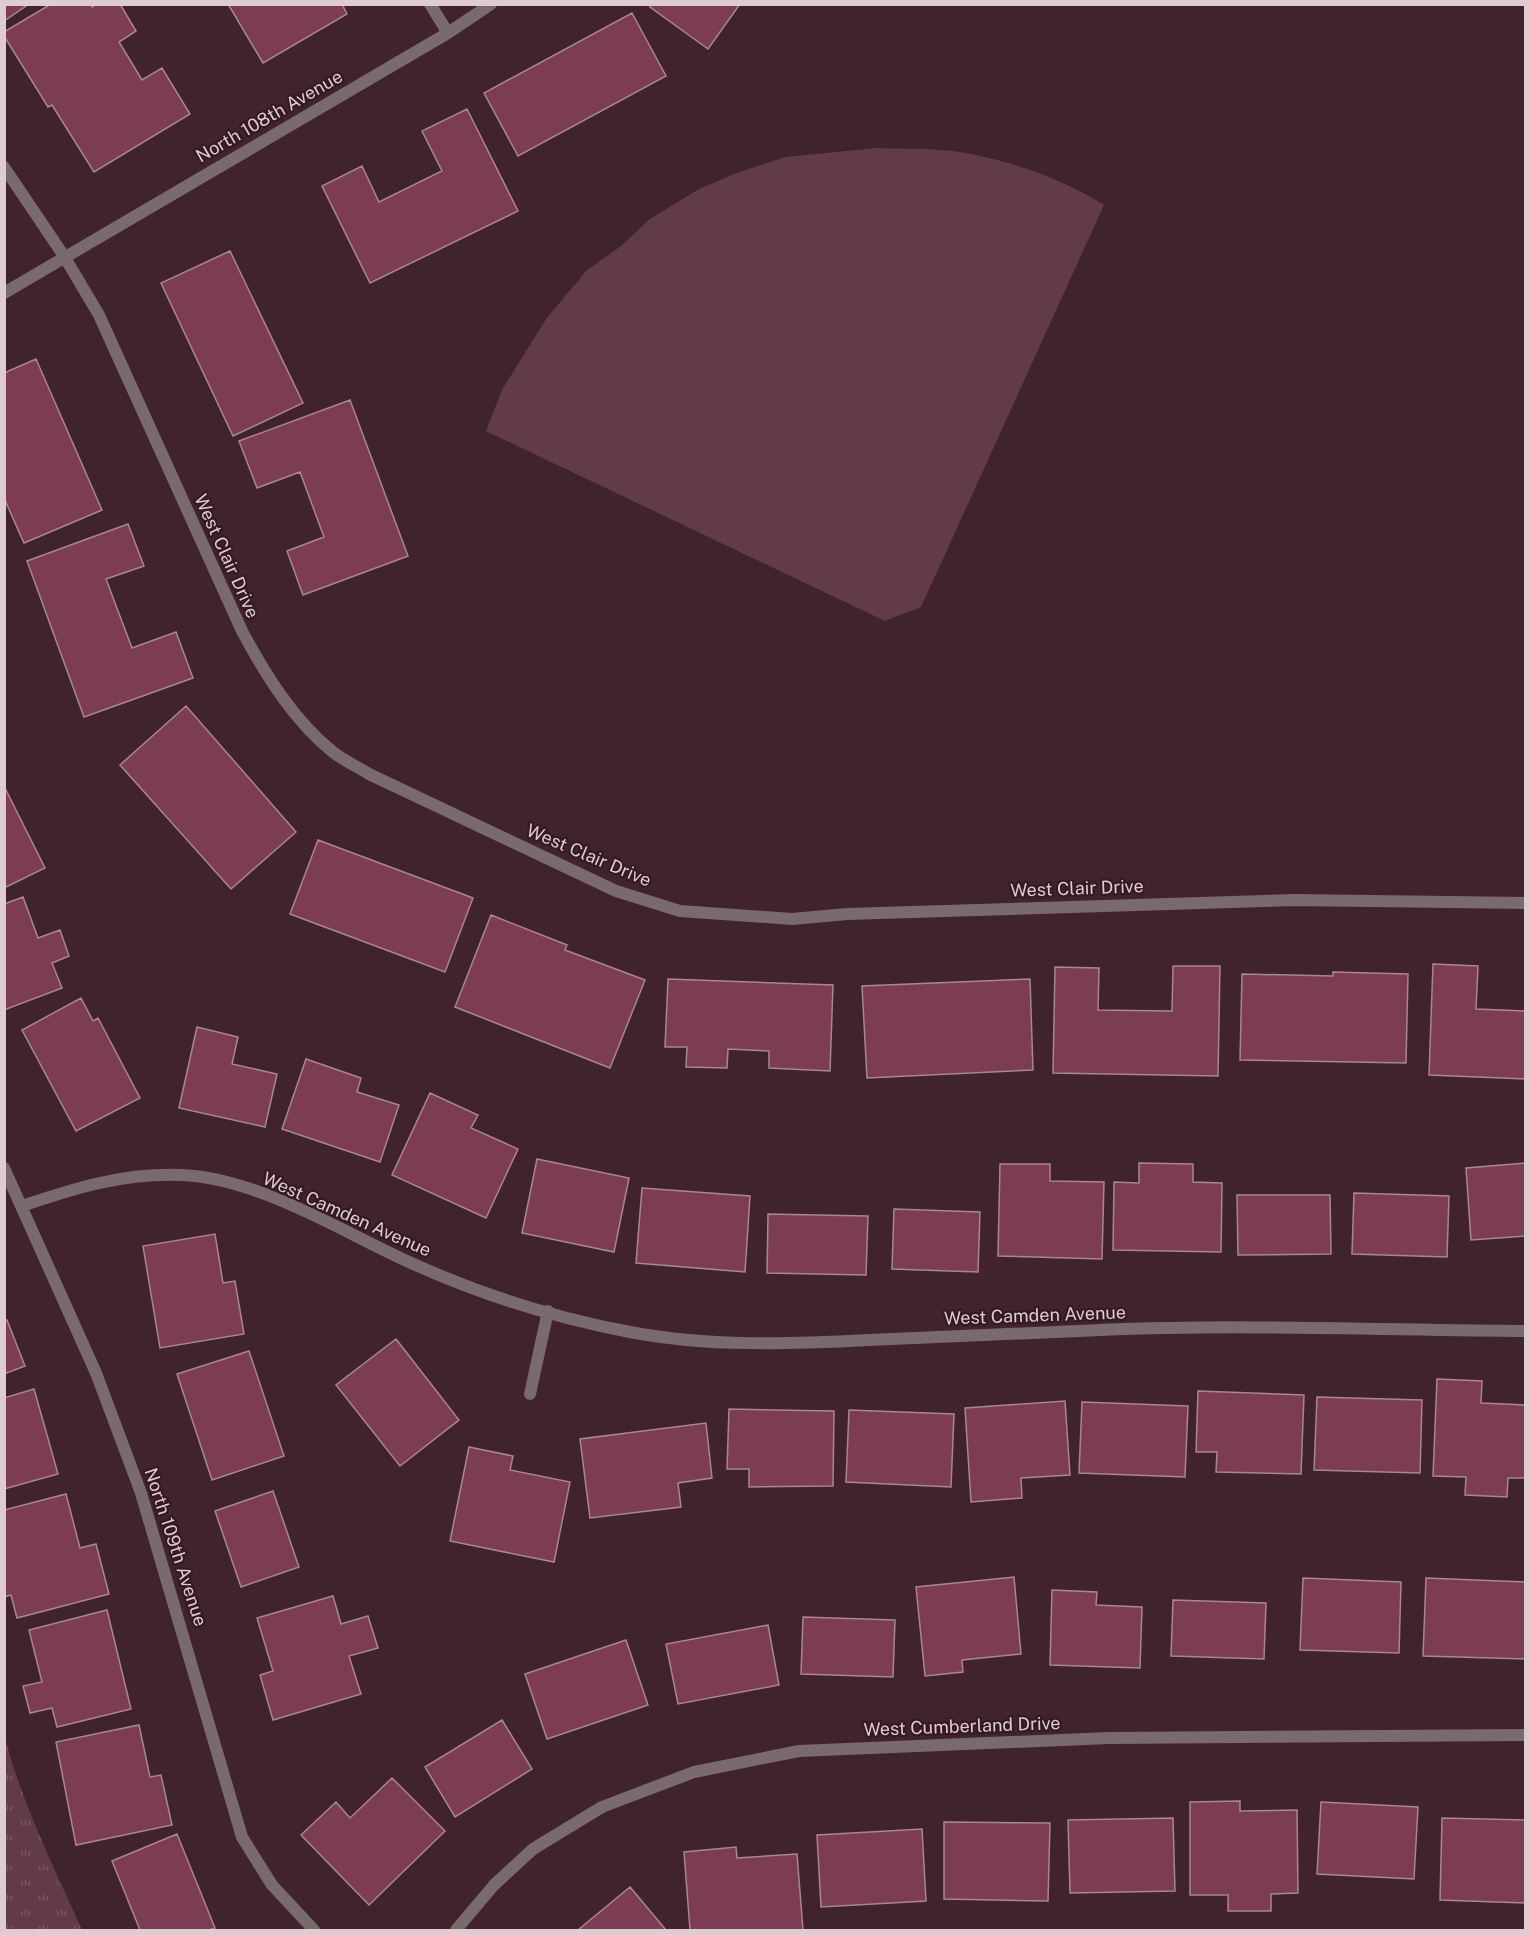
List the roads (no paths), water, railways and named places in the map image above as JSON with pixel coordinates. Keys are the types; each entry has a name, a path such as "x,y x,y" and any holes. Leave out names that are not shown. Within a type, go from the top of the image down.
{"street":[{"path":"430,4 448,33"},
{"name":"North 108th Avenue","path":"4,293 448,33 491,4"},
{"name":"West Clair Drive","path":"4,167 64,256 99,315 242,631 262,670 302,720 334,752 369,774 616,891 680,911 792,919 847,914 1294,900 1526,903"},
{"name":"North 109th Avenue","path":"4,1168 96,1373 141,1492 242,1837 272,1885 314,1930"},
{"name":"West Camden Avenue","path":"22,1206 118,1177 183,1174 241,1186 297,1207 408,1262 470,1288 630,1332 702,1341 788,1344 1105,1330 1526,1331"},
{"path":"530,1394 548,1311"},
{"name":"West Cumberland Drive","path":"456,1930 494,1885 533,1849 603,1807 694,1772 799,1751 1109,1738 1526,1735"}]}
